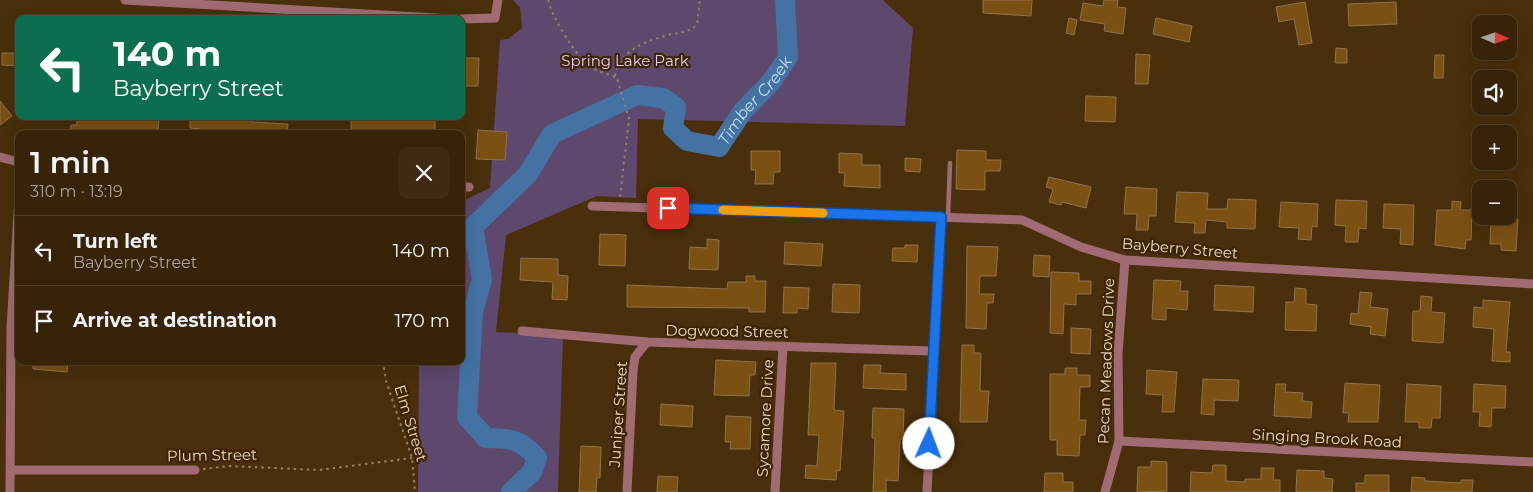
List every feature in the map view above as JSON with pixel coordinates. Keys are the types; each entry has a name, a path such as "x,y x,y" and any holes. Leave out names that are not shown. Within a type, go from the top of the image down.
{"street":[{"path":"125,0 190,2 390,15"},
{"path":"465,19 495,18 498,0"},
{"path":"0,156 15,161"},
{"name":"Bayberry Street","path":"592,206 1022,220 1081,247 1124,260 1533,284"},
{"path":"927,492 932,351 944,217"},
{"name":"Pecan Meadows Drive","path":"1105,492 1119,441 1118,354 1124,260"},
{"path":"10,492 10,374 15,313"},
{"name":"Dogwood Street","path":"522,331 646,342 932,351"},
{"name":"Juniper Street","path":"627,492 633,371 635,357 646,342"},
{"name":"Sycamore Drive","path":"775,492 783,346"},
{"name":"Singing Brook Road","path":"1119,441 1533,462"},
{"name":"Plum Street","path":"10,470 195,470"}],"lane":[{"path":"944,217 950,164"}],"path":[{"path":"548,0 552,14 586,64 607,76 615,76"},
{"path":"620,207 625,144 629,129 627,113 615,76 618,64 633,48 668,35 689,32 697,25 700,0"},
{"name":"Elm Street","path":"384,365 386,381 412,458 415,492"},
{"name":"Plum Street","path":"195,470 230,466 319,470 412,458"}],"green space":[{"name":"Spring Lake Park","path":"513,0 883,0 913,28 905,126 638,119 636,198 597,196 506,235 496,332 563,335 558,492 418,492 419,365 465,365 465,203 467,199 490,188 500,40 508,39 522,28 520,7"}],"building":[{"path":"983,0 1032,0 1031,16 983,13"},
{"path":"1104,0 1118,0 1117,7 1126,8 1123,34 1104,31 1105,24 1080,20 1083,3 1103,6"},
{"path":"1305,2 1312,43 1299,45 1294,19 1279,22 1276,7"},
{"path":"1396,2 1397,24 1349,26 1348,4"},
{"path":"1069,18 1077,20 1074,35 1066,33"},
{"path":"1156,18 1192,26 1189,42 1153,34"},
{"path":"1336,48 1347,49 1347,63 1335,63"},
{"path":"2,53 15,53 15,66 2,65"},
{"path":"1136,54 1150,55 1148,84 1135,84"},
{"path":"1435,55 1444,55 1443,78 1434,78"},
{"path":"465,58 479,58 478,86 465,86"},
{"path":"1086,96 1116,97 1115,122 1085,121"},
{"path":"0,101 12,116 0,125"},
{"path":"77,120 159,120 158,130 70,130 71,125 77,125"},
{"path":"190,120 251,120 251,122 288,124 287,130 201,130 190,128"},
{"path":"351,120 435,120 435,130 351,130"},
{"path":"478,130 507,132 505,160 476,159"},
{"path":"957,150 986,151 986,160 1001,160 1000,171 985,171 985,190 956,189"},
{"path":"751,151 780,151 780,172 774,172 773,184 755,184 756,170 751,170"},
{"path":"839,153 862,154 862,165 880,165 880,188 844,186 845,173 839,173"},
{"path":"905,158 921,159 920,172 905,171"},
{"path":"1049,177 1091,187 1086,208 1062,202 1061,205 1049,202 1053,189 1046,187"},
{"path":"1126,187 1157,189 1156,216 1149,216 1148,230 1136,230 1137,214 1124,214"},
{"path":"1177,192 1208,193 1207,209 1227,209 1228,199 1256,200 1255,229 1227,228 1227,222 1206,220 1205,233 1194,233 1195,223 1175,222"},
{"path":"1336,200 1367,201 1366,229 1359,228 1358,242 1345,242 1346,226 1335,225"},
{"path":"1452,201 1461,202 1460,210 1472,210 1471,240 1466,240 1465,249 1435,245 1437,210 1452,210"},
{"path":"1281,202 1318,204 1317,227 1312,226 1311,240 1298,239 1299,228 1279,227"},
{"path":"1384,204 1414,205 1413,245 1400,244 1401,229 1383,228"},
{"path":"1518,219 1516,251 1501,250 1501,244 1490,244 1491,225 1517,225"},
{"path":"600,234 626,235 625,266 599,265"},
{"path":"707,239 719,240 718,270 689,269 690,247 707,248"},
{"path":"785,242 823,244 821,266 784,264"},
{"path":"905,245 918,245 917,262 892,261 893,248 905,248"},
{"path":"967,246 998,247 996,276 980,276 979,294 994,294 993,303 987,303 986,329 966,328"},
{"path":"1034,255 1050,256 1049,277 1033,276"},
{"path":"521,258 558,259 558,275 568,276 567,300 552,299 553,282 520,280"},
{"path":"1051,272 1079,273 1079,281 1091,281 1091,294 1076,294 1076,305 1064,304 1063,334 1050,333"},
{"path":"746,276 755,276 755,281 766,281 765,312 749,312 749,308 627,307 627,285 727,289 728,282 746,282"},
{"path":"1154,280 1181,281 1180,291 1188,291 1187,310 1166,308 1166,320 1152,319"},
{"path":"833,284 860,285 859,313 832,312"},
{"path":"1215,285 1254,287 1253,312 1214,310"},
{"path":"784,287 809,288 808,309 797,308 797,313 783,313"},
{"path":"1295,288 1306,289 1306,304 1317,305 1316,331 1285,330 1286,302 1294,302"},
{"path":"1360,292 1372,293 1370,307 1388,309 1385,336 1370,334 1371,327 1350,324 1351,313 1358,314"},
{"path":"1421,296 1432,297 1431,312 1445,313 1443,343 1412,341 1413,311 1420,311"},
{"path":"1483,300 1510,302 1506,352 1510,352 1510,362 1492,361 1494,329 1473,327 1474,307 1483,308"},
{"path":"1071,328 1091,329 1090,354 1071,353"},
{"path":"962,345 974,345 974,353 981,353 980,391 989,391 987,422 960,422"},
{"path":"716,360 756,362 755,375 750,375 749,396 714,395"},
{"path":"811,363 836,363 834,410 844,411 840,471 837,470 836,480 805,478 806,465 817,466 819,435 808,435"},
{"path":"33,365 68,365 67,372 33,369"},
{"path":"864,365 881,365 880,373 906,374 906,390 863,388"},
{"path":"1065,368 1077,368 1077,375 1090,375 1090,387 1080,387 1079,420 1086,420 1085,435 1080,435 1079,456 1057,455 1057,440 1050,440 1050,374 1065,374"},
{"path":"1147,370 1177,372 1174,412 1162,412 1163,395 1146,394"},
{"path":"1203,379 1239,380 1238,401 1214,400 1214,415 1201,414"},
{"path":"1345,383 1380,385 1378,422 1348,422 1349,413 1343,413"},
{"path":"1276,384 1286,384 1285,392 1303,393 1302,401 1312,402 1311,418 1274,416"},
{"path":"1407,384 1441,386 1440,418 1432,418 1431,428 1419,428 1419,422 1405,422"},
{"path":"1474,384 1506,386 1505,408 1492,408 1491,427 1479,426 1480,412 1473,412"},
{"path":"661,404 693,406 692,427 660,425"},
{"path":"873,408 904,409 898,481 886,480 886,492 873,492 875,438 872,438"},
{"path":"726,416 751,417 750,449 730,449 731,442 725,442"},
{"path":"581,446 601,447 600,478 597,477 596,492 579,492"},
{"path":"1151,461 1167,462 1167,491 1137,492 1138,467 1151,467"},
{"path":"1213,465 1226,465 1226,481 1245,482 1245,479 1261,479 1261,468 1274,468 1273,480 1280,480 1280,492 1190,492 1191,472 1212,473"},
{"path":"1297,470 1324,471 1324,478 1333,479 1332,492 1296,492"},
{"path":"1045,473 1063,473 1063,482 1073,482 1073,492 1044,492"},
{"path":"1365,475 1389,475 1389,492 1356,492 1356,483 1365,483"},
{"path":"658,476 678,477 677,492 657,492"},
{"path":"1412,477 1425,478 1425,481 1461,483 1461,480 1473,480 1472,492 1411,492"}],"waterway":[{"name":"Timber Creek","path":"511,492 532,472 537,458 520,443 502,438 486,438 467,417 473,312 482,279 473,227 528,174 552,134 637,95 663,98 676,107 673,128 687,141 719,147 743,111 772,81 788,57 785,0"}],"slow traffic":[{"path":"723,210 823,213"}],"route":[{"path":"668,208 941,217 932,351 929,444"}]}
